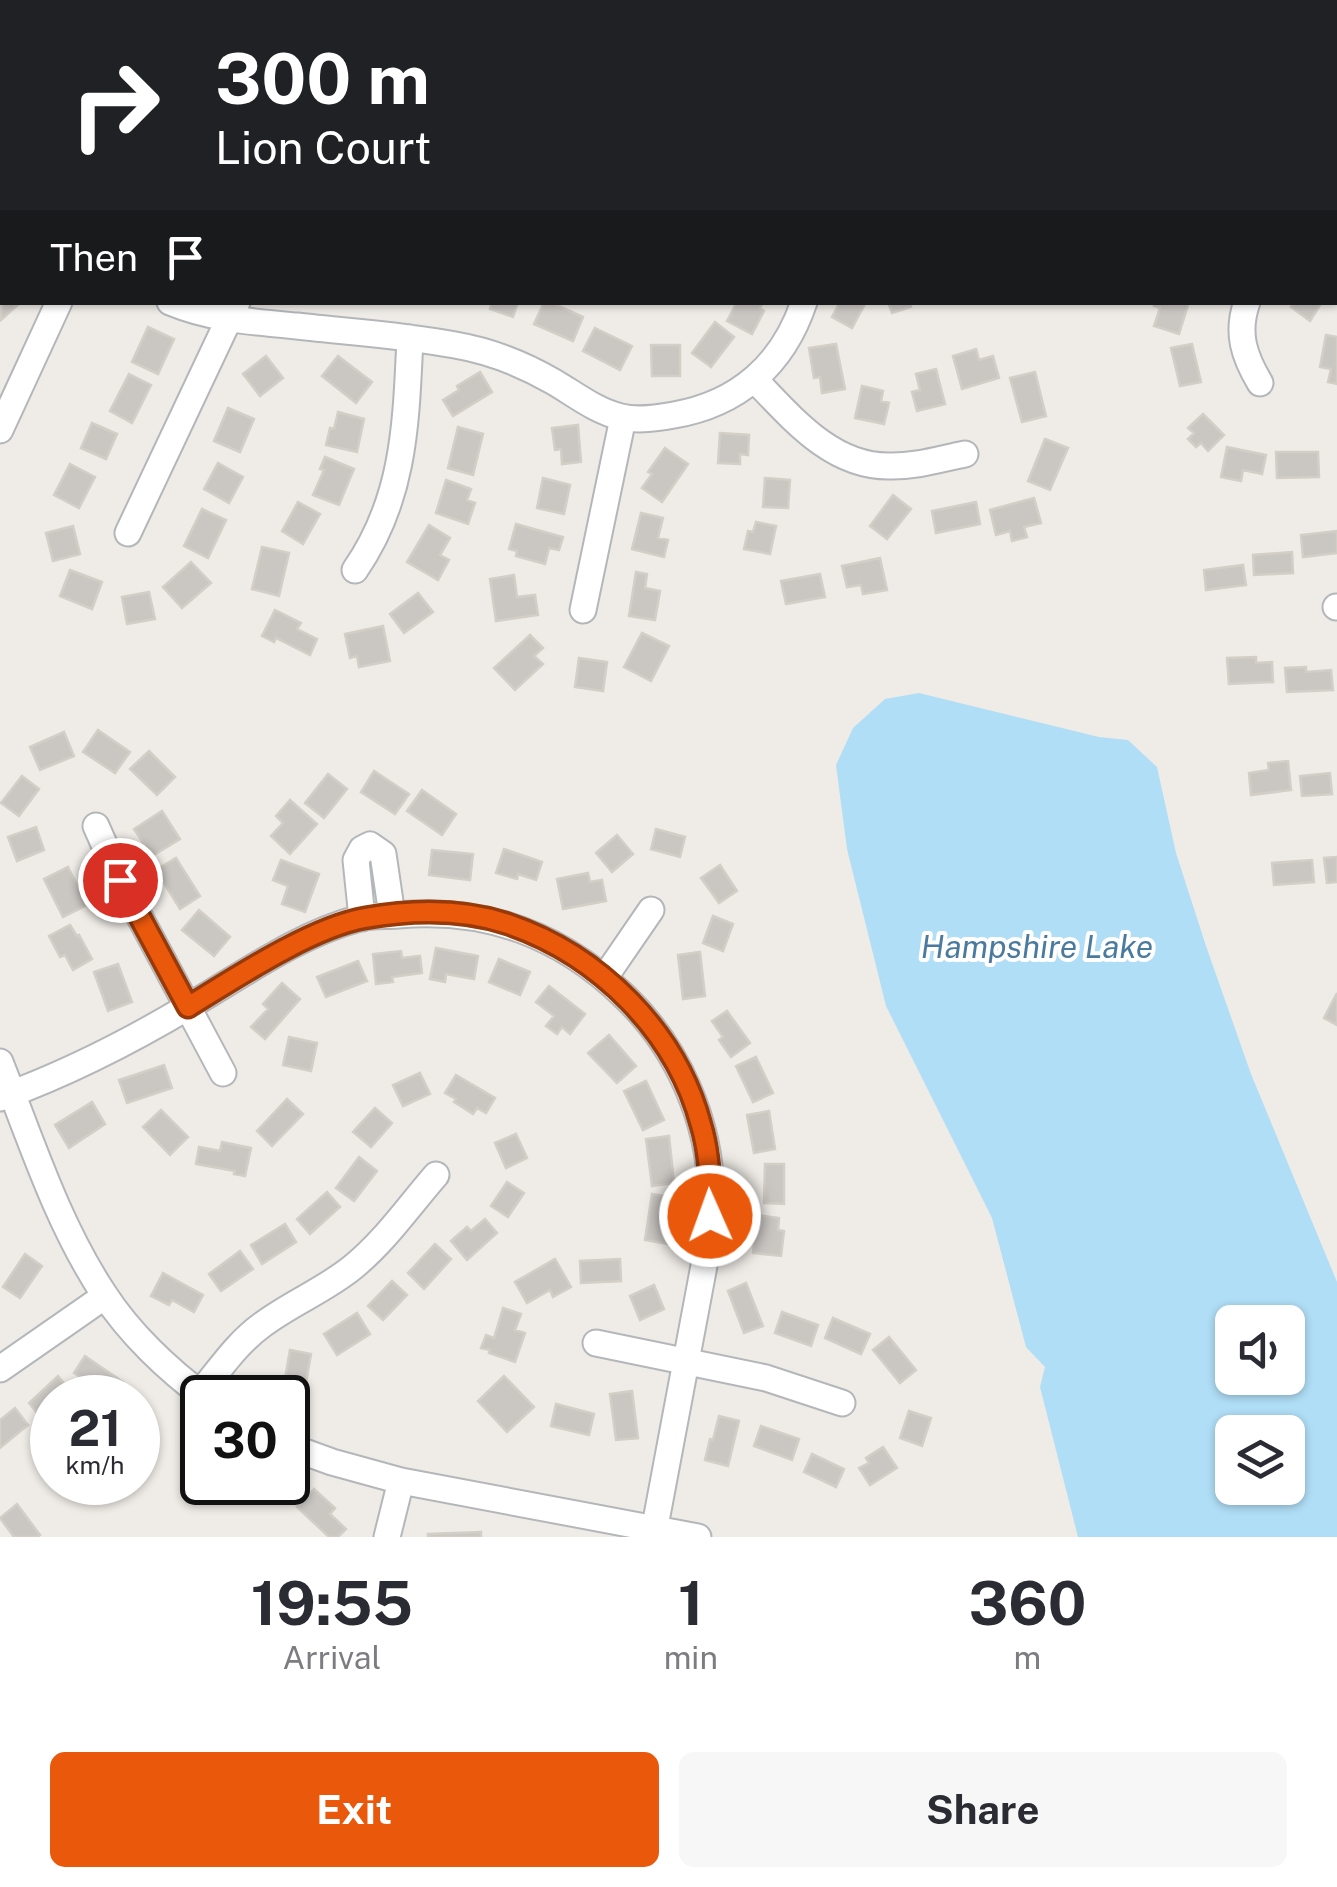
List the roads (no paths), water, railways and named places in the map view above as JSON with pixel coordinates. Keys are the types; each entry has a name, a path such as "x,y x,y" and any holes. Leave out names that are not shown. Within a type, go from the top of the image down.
{"street":[{"path":"0,430 57,305"},
{"path":"191,305 471,348 509,360 624,418 653,418 706,407 756,380 783,347 803,305"},
{"path":"1246,305 1241,340 1260,383"},
{"path":"128,533 233,311"},
{"path":"354,570 374,539 397,478 406,426 410,338"},
{"path":"756,380 803,428 854,460 890,466 965,454"},
{"path":"582,610 624,418"},
{"path":"96,826 120,880 223,1073"},
{"path":"362,918 356,860 362,849 370,845 383,854 392,915"},
{"path":"604,977 651,910"},
{"path":"6,1096 103,1053 280,953 362,918 448,912 507,924 564,949 604,977 659,1036 693,1102 705,1140 710,1216 702,1284 654,1532"},
{"path":"0,1062 6,1096 85,1262 105,1296 154,1353 180,1375"},
{"path":"218,1375 248,1336 358,1262 436,1175"},
{"path":"0,1368 105,1296"},
{"path":"596,1343 766,1378 842,1402"},
{"path":"310,1454 400,1480 654,1532 698,1537"},
{"path":"387,1537 400,1480"}],"water":[{"name":"Hampshire Lake","path":"919,693 1099,737 1128,740 1157,767 1176,853 1206,946 1251,1074 1337,1282 1337,1537 1078,1537 1040,1387 1045,1367 1026,1347 992,1218 886,1006 847,849 836,765 853,728 885,699"}]}
